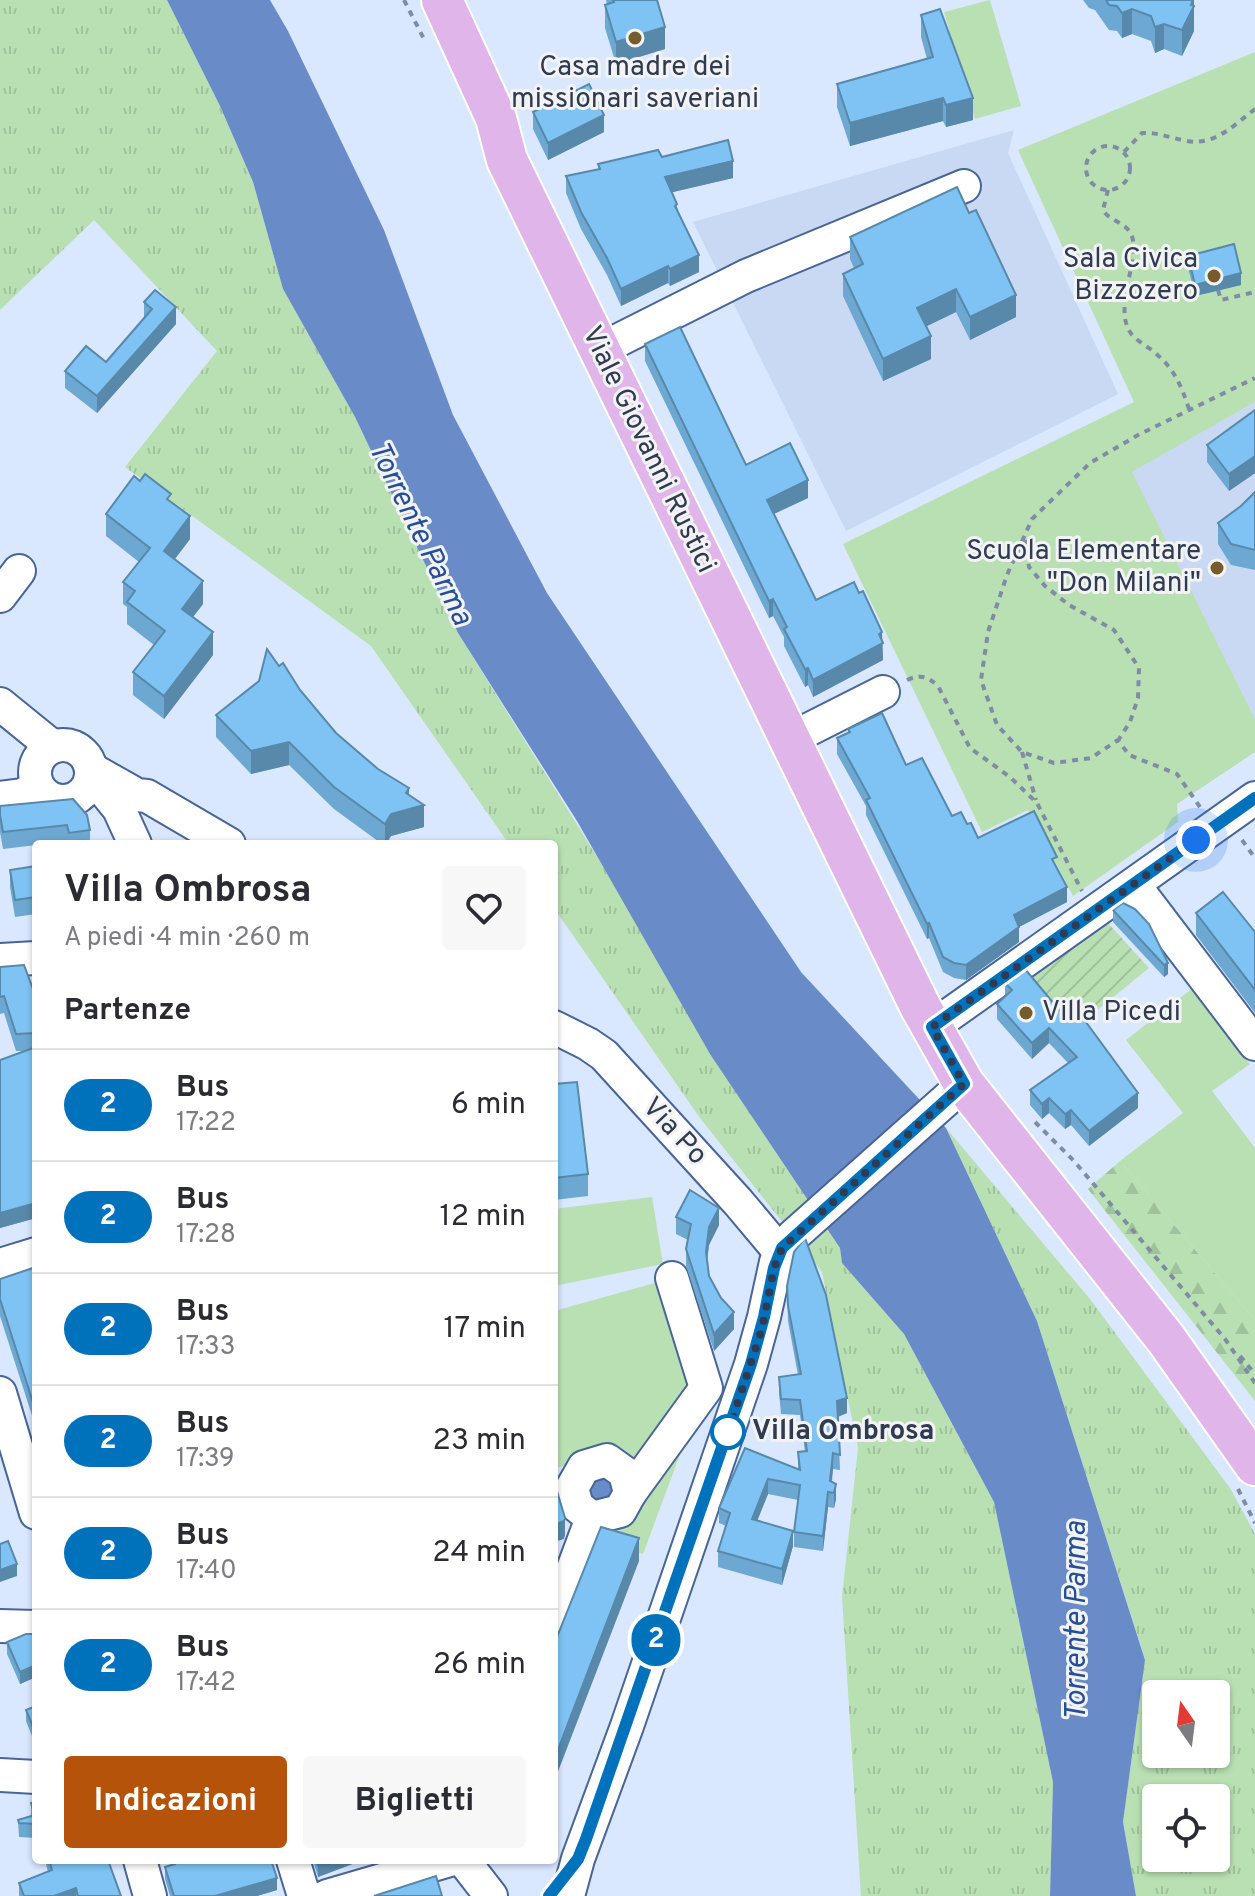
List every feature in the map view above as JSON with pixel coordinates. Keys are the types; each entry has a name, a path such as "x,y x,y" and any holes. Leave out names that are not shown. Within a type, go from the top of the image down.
{"main road":[{"name":"Viale Giovanni Rustici","path":"418,0 479,120 507,160 932,1027 951,1095 1166,1339 1255,1465"},
{"name":"Viale Giovanni Rustici","path":"442,0 496,118 507,160"}],"street":[{"path":"599,350 746,276 964,186"},
{"path":"790,739 883,692"},
{"path":"1,704 43,764 44,794 61,801 87,780"},
{"path":"0,798 22,795 43,764 61,745 84,754 87,780"},
{"path":"87,780 137,795 132,819 213,840"},
{"path":"932,1027 1255,798"},
{"path":"1134,885 1255,1044"},
{"path":"0,960 32,958"},
{"name":"Via Po","path":"558,1029 604,1055 738,1202 787,1244"},
{"path":"568,1896 578,1859 751,1364 787,1244 951,1095"},
{"path":"0,1265 32,1255"},
{"path":"592,1518 620,1511 706,1388 672,1278"},
{"path":"0,1393 11,1465 32,1505"},
{"path":"592,1518 577,1506 572,1488 584,1467 607,1460 625,1473 630,1493"},
{"path":"558,1609 592,1518"},
{"path":"0,1626 32,1627"},
{"path":"0,1775 32,1777"},
{"path":"549,1896 578,1859"},
{"path":"141,1864 150,1896"},
{"path":"294,1864 304,1896"},
{"path":"327,1896 436,1864"},
{"path":"464,1864 471,1896"},
{"path":"466,1864 491,1896"}],"path":[{"path":"1124,152 1142,133 1159,132 1188,141 1207,140 1222,135 1255,109"},
{"path":"1104,146 1124,152 1131,166 1122,186 1108,190 1094,185 1087,173 1088,159 1104,146"},
{"path":"1108,190 1103,210 1131,233 1133,245 1124,311 1129,331 1180,380 1189,409"},
{"path":"1218,290 1221,300 1255,292"},
{"path":"1084,894 1037,803 1022,752 997,725 981,680 988,632 1007,575 1032,519 1090,463 1189,409 1255,378"},
{"path":"1022,752 1054,763 1066,762 1091,758 1118,740 1130,722 1138,698 1139,668 1114,630 1069,605 1045,586 1029,567 1025,537"},
{"path":"883,692 919,675 931,679 938,686 970,748 1010,777 1037,803"},
{"path":"1118,740 1129,755 1177,774 1206,816"},
{"path":"1034,1121 1074,1161 1255,1374"},
{"path":"1225,1339 1255,1383"}],"shaded area":[{"path":"1014,130 1008,153 1118,394 846,531 693,222"},
{"name":"Scuola Elementare \"Don Milani\"","path":"1255,402 1255,719 1131,472"}],"green space":[{"path":"0,0 167,0 220,106 253,182 283,289 355,417 458,633 840,1248 842,1263 904,1334 994,1502 1053,1782 1050,1896 861,1896 842,1597 858,1448 822,1272 700,1118 558,914 558,840 506,840 371,646 125,467 217,351 94,220 0,310"},
{"path":"990,0 1021,106 975,119 944,12"},
{"path":"1255,52 1255,402 1132,472 1255,719 1255,752 1177,804 1178,822 1073,896 1028,810 982,832 843,544 1134,402 1018,150"},
{"path":"1107,922 1149,968 1074,1029 1024,978"},
{"path":"1193,988 1250,1064 1212,1091 1255,1148 1255,1320 1120,1161 1183,1113 1126,1040"},
{"path":"946,1128 1090,1299 1230,1488 1255,1534 1255,1896 1136,1896 1123,1822 1142,1681 1142,1768 1230,1768 1230,1680 1142,1680 1145,1659 1037,1321"},
{"path":"1120,1161 1255,1320 1255,1401 1088,1189"},
{"path":"652,1197 663,1264 558,1285 558,1209"},
{"path":"662,1281 701,1398 643,1554 592,1541 558,1605 558,1556 575,1550 614,1451 558,1468 558,1310"}],"water":[{"name":"Torrente Parma","path":"167,0 270,0 384,230 453,415 547,593 801,972 946,1128 1037,1321 1145,1660 1123,1822 1136,1896 1050,1896 1053,1782 994,1502 904,1334 842,1263 840,1248 710,1054 577,821 458,633 355,417 283,289 253,182 220,106"},
{"path":"608,1472 618,1493 600,1504 587,1494 587,1479"}],"building":[{"path":"613,0 657,0 665,27 616,42 605,5"},
{"path":"1106,0 1193,0 1191,5 1194,6 1182,30 1164,24 1155,27 1151,16 1132,9 1122,13"},
{"path":"940,9 973,98 946,105 943,98 850,123 837,84 933,57 921,15"},
{"path":"589,84 604,115 548,143 533,112"},
{"path":"728,140 733,161 665,177 677,204 675,206 699,255 621,289 566,176 600,169 598,164 658,150 662,157"},
{"path":"957,187 969,213 976,210 1016,295 970,317 956,289 917,308 931,336 883,359 843,274 863,264 850,237"},
{"path":"1234,244 1241,273 1195,285 1188,256"},
{"path":"155,290 176,307 97,396 65,371 86,346 106,362 152,309 144,302"},
{"path":"680,327 746,465 790,443 808,480 767,500 816,600 854,582 859,593 863,591 882,632 879,634 883,643 813,680 784,629 787,627 773,599 769,601 645,344"},
{"path":"1255,410 1255,456 1229,474 1207,445"},
{"path":"145,474 171,494 167,499 190,516 164,551 203,581 182,609 213,632 164,696 133,672 165,631 127,602 135,591 123,582 150,548 106,514 134,476 140,481"},
{"path":"1255,492 1255,550 1231,544 1218,523"},
{"path":"267,649 279,666 283,663 300,690 336,733 378,769 409,788 406,793 424,805 391,814 385,824 334,787 289,742 251,751 216,715 259,681"},
{"path":"882,713 906,765 922,758 952,816 961,812 978,838 1034,811 1057,857 1052,859 1067,887 1014,915 1019,927 966,965 943,957 929,923 866,800 870,798 837,738 850,732 848,729"},
{"path":"73,799 87,815 90,830 69,833 67,825 3,832 0,806"},
{"path":"32,867 32,898 15,900 10,870"},
{"path":"1223,892 1255,932 1255,990 1196,913"},
{"path":"1123,903 1135,909 1149,924 1168,963 1164,965 1113,910"},
{"path":"24,965 32,986 32,1033 16,1034 4,996 0,997 0,967"},
{"path":"1025,969 1072,1021 1080,1014 1138,1093 1089,1131 1071,1110 1065,1114 1049,1098 1042,1104 1030,1090 1077,1057 1049,1028 1032,1043 997,1004 1012,990 1005,983"},
{"path":"32,1048 32,1204 0,1213 0,1060"},
{"path":"577,1082 588,1174 558,1178 558,1084"},
{"path":"690,1190 719,1208 709,1227 706,1252 709,1276 721,1298 734,1312 714,1334 686,1249 691,1224 676,1217"},
{"path":"805,1238 826,1295 847,1398 837,1401 840,1455 833,1453 830,1481 836,1484 834,1493 828,1492 823,1536 794,1532 800,1485 768,1479 752,1519 793,1531 782,1569 718,1551 730,1513 719,1508 745,1448 800,1470 798,1452 807,1451 800,1400 781,1399 779,1377 801,1374 787,1286 794,1252"},
{"path":"32,1268 32,1399 0,1299 0,1279"},
{"path":"558,1494 565,1518 558,1523"},
{"path":"601,1527 639,1538 558,1750 558,1633"},
{"path":"8,1541 17,1564 0,1570 0,1544"},
{"path":"32,1634 32,1667 20,1672 7,1642"},
{"path":"32,1708 32,1724 26,1710"},
{"path":"32,1816 32,1824 19,1823 18,1820"},
{"path":"50,1864 109,1864 121,1896 78,1896 76,1888 54,1896 24,1896 19,1883 52,1870"},
{"path":"175,1864 272,1864 277,1878 215,1896 174,1896 165,1867"},
{"path":"436,1876 442,1896 374,1896"}],"bus line":[{"name":"2","path":"549,1896 578,1859 611,1771 751,1364 774,1268 782,1248 964,1084 932,1027 976,999 1255,798"}],"place":[{"name":"Casa madre dei missionari saveriani","path":"635,38"},
{"name":"Sala Civica Bizzozero","path":"1214,276"},
{"name":"Scuola Elementare \"Don Milani\"","path":"1217,568"},
{"name":"Villa Picedi","path":"1026,1013"},
{"name":"Villa Ombrosa","path":"728,1432"}],"route":[{"path":"728,1432 726,1438 762,1329 774,1268 782,1248 964,1084 932,1027 976,999 1196,840"}]}
